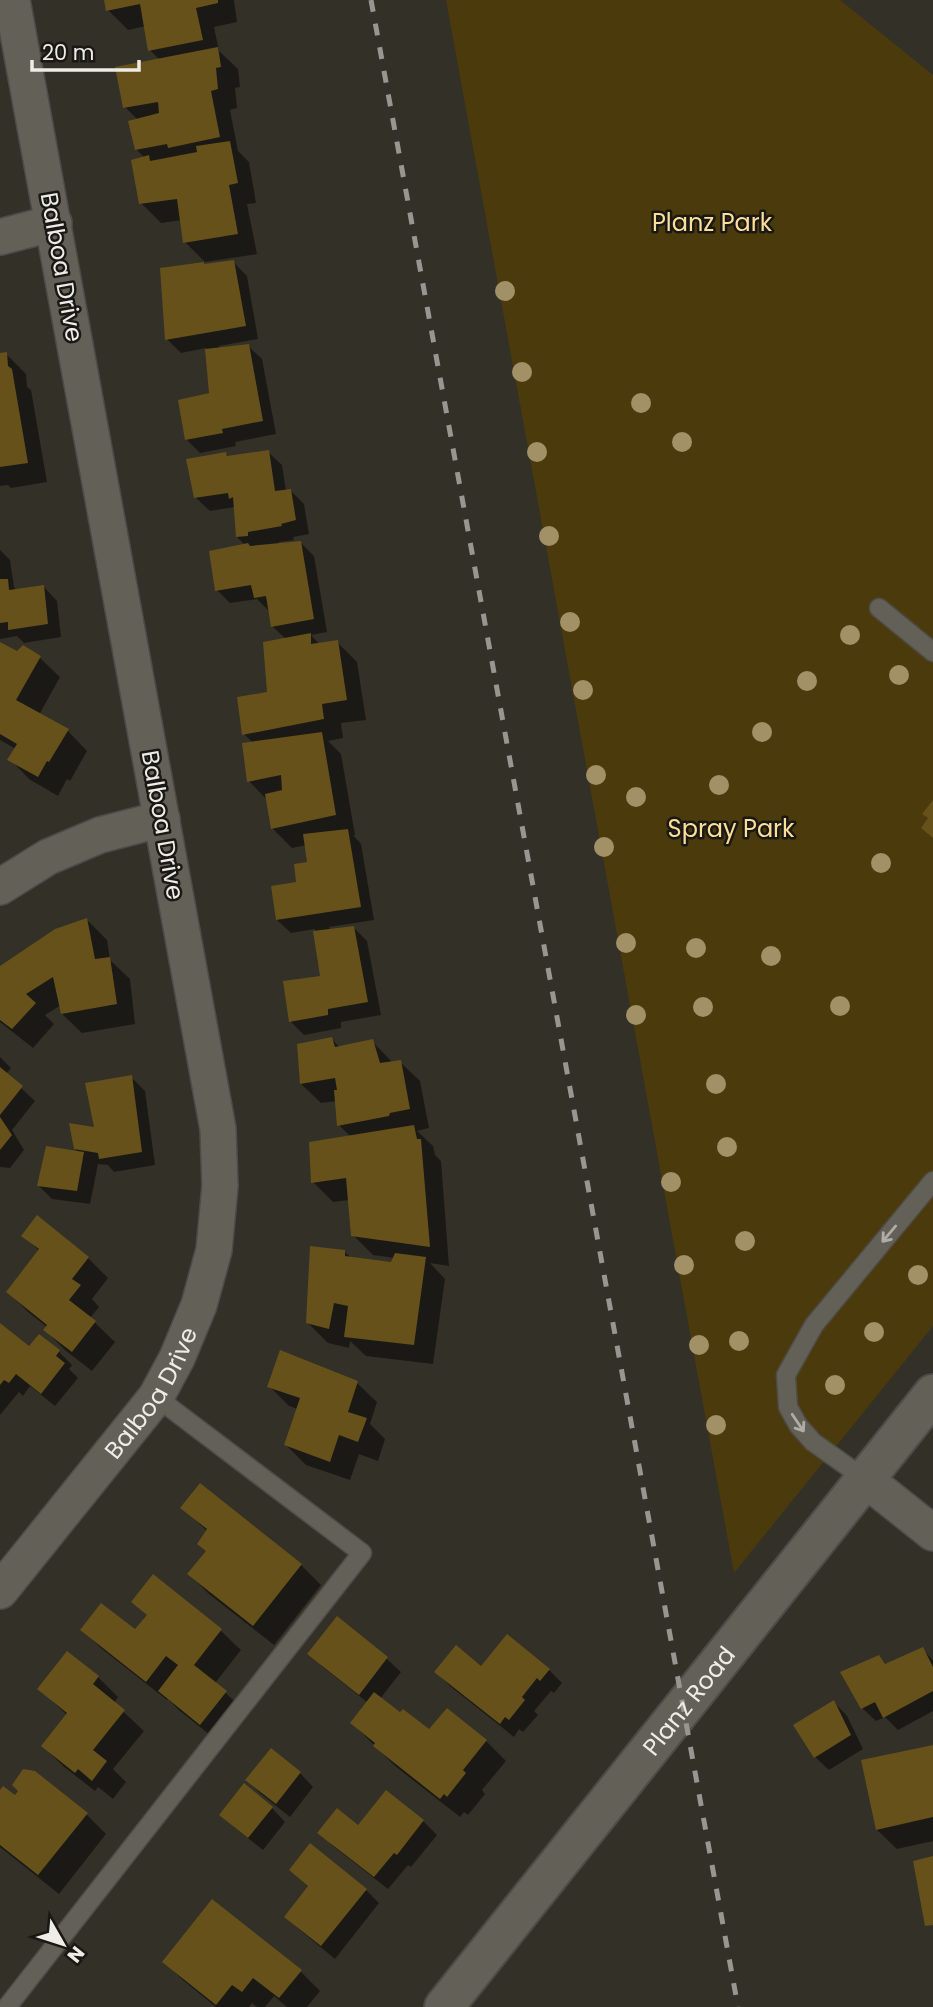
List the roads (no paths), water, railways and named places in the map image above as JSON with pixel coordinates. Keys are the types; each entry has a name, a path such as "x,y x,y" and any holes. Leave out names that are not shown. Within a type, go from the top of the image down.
{"street":[{"name":"Balboa Drive","path":"0,1591 156,1397 177,1358 199,1305 214,1250 220,1186 218,1129 12,0"},
{"path":"0,237 54,223"},
{"path":"0,887 48,858 100,835 162,819"},
{"name":"Planz Road","path":"444,2007 933,1394"},
{"path":"865,1479 933,1533"}],"lane":[{"path":"879,608 933,652"},
{"path":"865,1479 813,1442 798,1425 788,1407 786,1375 814,1325 933,1181"},
{"path":"7,2007 362,1553 156,1397"}],"railway":[{"path":"371,0 738,2007"}],"park label":[{"name":"Planz Park","path":"712,222"},
{"name":"Spray Park","path":"731,828"}]}
